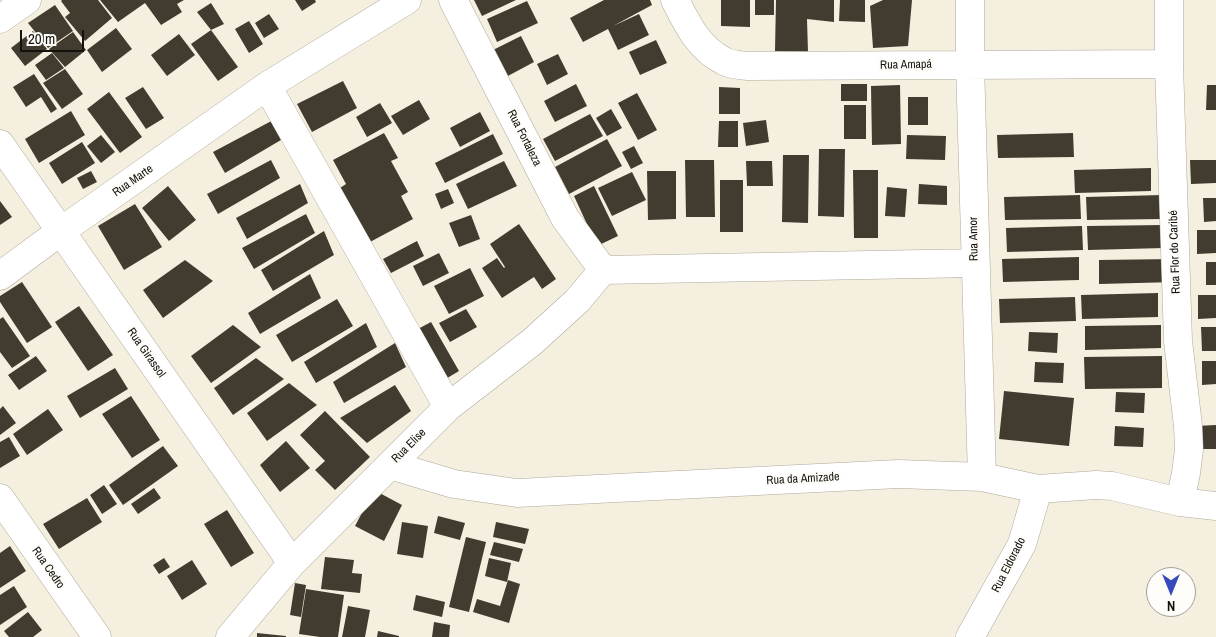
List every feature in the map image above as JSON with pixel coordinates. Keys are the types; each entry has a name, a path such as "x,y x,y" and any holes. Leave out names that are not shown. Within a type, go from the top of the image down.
{"street":[{"path":"0,19 27,0"},
{"name":"Rua Marte","path":"0,276 267,86 407,0"},
{"name":"Rua Fortaleza","path":"453,0 565,218 603,270"},
{"name":"Rua Amapá","path":"675,0 693,35 707,50 726,62 748,66 1169,64"},
{"name":"Rua Amor","path":"970,0 974,263 982,477"},
{"name":"Rua Flor do Caribé","path":"1169,0 1169,64 1178,342 1188,426 1187,465 1180,502"},
{"path":"267,86 448,407"},
{"name":"Rua Girassol","path":"0,144 292,563"},
{"path":"603,270 974,263"},
{"name":"Rua Elise","path":"230,637 292,563 448,407 532,342 577,301 603,270"},
{"name":"Rua da Amizade","path":"390,465 454,484 517,493 898,474 982,477 1038,489 1096,485 1112,486 1180,502 1216,506"},
{"name":"Rua Eldorado","path":"970,637 1022,544 1038,489"},
{"name":"Rua Cedro","path":"0,498 96,637"}],"building":[{"path":"62,0 98,0 112,18 85,41 65,17 70,13"},
{"path":"100,0 184,0 177,4 182,12 161,25 145,3 118,22"},
{"path":"295,0 315,0 316,2 302,11"},
{"path":"474,0 516,0 482,16"},
{"path":"604,0 650,0 652,5 613,26 639,14 649,35 618,50 608,29 583,42 570,18"},
{"path":"721,0 750,0 750,27 721,26"},
{"path":"755,0 774,0 774,15 755,15"},
{"path":"776,0 834,0 834,22 807,19 808,52 775,51"},
{"path":"840,0 865,0 865,22 839,21"},
{"path":"883,0 912,0 908,46 873,48 870,6"},
{"path":"527,1 538,23 497,42 487,19"},
{"path":"211,3 224,24 211,30 197,12"},
{"path":"55,5 73,31 48,48 28,23"},
{"path":"269,14 279,29 264,38 255,23"},
{"path":"249,21 263,44 249,53 235,29"},
{"path":"116,28 132,49 102,72 87,50"},
{"path":"211,30 238,67 218,81 191,44"},
{"path":"33,31 47,49 25,66 11,48"},
{"path":"73,32 86,50 65,67 49,49"},
{"path":"179,34 195,55 167,76 151,55"},
{"path":"521,36 534,62 506,77 493,50"},
{"path":"656,40 667,63 640,75 629,52"},
{"path":"52,53 64,68 46,80 35,65"},
{"path":"558,54 568,74 547,85 537,64"},
{"path":"65,69 83,94 62,109 43,83"},
{"path":"34,74 57,109 51,113 41,97 26,107 13,87"},
{"path":"343,81 357,108 312,132 297,104"},
{"path":"576,84 587,106 555,122 544,101"},
{"path":"841,84 867,84 867,101 841,101"},
{"path":"900,85 901,144 872,145 871,86"},
{"path":"1207,85 1216,85 1216,110 1206,110"},
{"path":"143,87 164,118 146,129 125,98"},
{"path":"719,87 740,88 740,114 719,114"},
{"path":"109,92 142,137 120,153 87,109"},
{"path":"637,93 657,130 638,140 618,103"},
{"path":"908,97 928,97 928,125 908,125"},
{"path":"419,100 430,119 403,135 391,116"},
{"path":"380,103 392,123 367,137 356,117"},
{"path":"844,105 866,105 866,139 844,139"},
{"path":"611,109 622,128 607,136 596,118"},
{"path":"71,111 85,135 39,163 25,139"},
{"path":"480,112 490,131 460,147 450,128"},
{"path":"590,114 603,136 555,161 543,139"},
{"path":"277,118 286,137 225,173 213,152"},
{"path":"766,120 769,142 746,146 743,123"},
{"path":"719,121 738,121 738,147 718,147"},
{"path":"384,133 398,158 391,161 408,192 401,196 413,219 370,242 340,188 346,184 333,160"},
{"path":"1073,133 1074,157 998,158 997,135"},
{"path":"493,134 503,154 445,183 435,163"},
{"path":"101,135 115,152 101,163 87,146"},
{"path":"907,135 946,136 945,160 906,159"},
{"path":"607,139 622,166 569,194 555,167"},
{"path":"82,142 95,163 62,184 49,163"},
{"path":"634,146 643,163 631,169 622,152"},
{"path":"819,149 845,149 844,217 818,216"},
{"path":"783,155 809,155 808,223 782,222"},
{"path":"271,160 280,178 218,214 207,194"},
{"path":"685,160 714,160 715,217 686,217"},
{"path":"1190,160 1216,160 1216,183 1191,184"},
{"path":"504,161 517,186 468,209 456,184"},
{"path":"746,161 772,161 773,186 747,186"},
{"path":"1151,168 1151,191 1075,193 1074,170"},
{"path":"853,170 878,170 878,238 854,238"},
{"path":"91,171 97,182 83,189 77,178"},
{"path":"647,171 676,171 676,219 648,220"},
{"path":"632,172 646,200 612,216 598,188"},
{"path":"720,180 743,180 743,232 720,232"},
{"path":"300,184 308,203 247,239 236,218"},
{"path":"919,184 947,186 947,205 918,204"},
{"path":"168,186 196,220 169,241 142,208"},
{"path":"594,186 618,236 597,246 574,196"},
{"path":"887,187 907,189 905,217 885,216"},
{"path":"448,189 454,203 441,209 435,194"},
{"path":"1080,195 1081,219 1005,220 1004,197"},
{"path":"1162,195 1163,219 1087,220 1086,197"},
{"path":"1203,198 1216,198 1216,221 1204,222"},
{"path":"0,201 12,217 0,225"},
{"path":"135,204 162,247 124,270 98,226"},
{"path":"306,214 315,233 254,269 242,248"},
{"path":"471,215 480,239 459,247 449,223"},
{"path":"519,224 556,279 542,289 534,277 502,298 482,268 497,258 505,267 490,244"},
{"path":"1163,225 1164,248 1088,250 1087,226"},
{"path":"1082,226 1083,250 1007,252 1006,228"},
{"path":"1197,230 1216,230 1216,253 1197,254"},
{"path":"324,231 334,255 273,291 261,270"},
{"path":"417,241 424,256 391,273 383,259"},
{"path":"439,253 449,273 423,286 413,266"},
{"path":"1079,257 1079,280 1003,282 1002,259"},
{"path":"1175,259 1176,282 1099,284 1099,260"},
{"path":"185,260 213,281 163,318 143,290"},
{"path":"1206,262 1216,262 1216,285 1206,285"},
{"path":"470,268 484,296 449,314 434,286"},
{"path":"310,274 321,298 260,334 248,313"},
{"path":"22,282 52,327 27,343 0,302 0,296"},
{"path":"1158,293 1158,317 1082,319 1081,295"},
{"path":"1198,295 1216,295 1216,318 1198,319"},
{"path":"1075,297 1076,321 1000,323 999,299"},
{"path":"337,299 353,326 292,362 276,335"},
{"path":"79,306 113,355 88,371 55,322"},
{"path":"466,309 477,327 450,342 439,323"},
{"path":"3,317 30,356 12,368 0,352 0,319"},
{"path":"431,322 459,371 444,380 416,330"},
{"path":"366,323 377,347 316,383 304,362"},
{"path":"233,325 261,347 211,383 191,356"},
{"path":"1161,325 1161,348 1085,350 1085,326"},
{"path":"1201,327 1216,327 1216,351 1202,351"},
{"path":"1029,332 1058,333 1057,353 1028,351"},
{"path":"395,343 406,367 344,403 333,382"},
{"path":"36,356 47,371 19,390 8,375"},
{"path":"1162,356 1162,388 1085,389 1084,357"},
{"path":"256,358 284,379 233,415 214,388"},
{"path":"1202,361 1216,361 1216,384 1202,385"},
{"path":"1035,362 1064,363 1063,383 1034,382"},
{"path":"115,368 128,389 80,418 67,396"},
{"path":"289,383 317,405 267,441 247,413"},
{"path":"395,385 411,411 367,443 340,418"},
{"path":"1004,391 1074,398 1069,446 999,439"},
{"path":"1116,392 1145,393 1144,413 1115,412"},
{"path":"131,396 160,440 132,458 102,414"},
{"path":"3,406 16,423 0,435 0,409"},
{"path":"48,409 63,430 27,455 13,434"},
{"path":"325,411 370,457 335,490 315,470 325,461 300,435"},
{"path":"1216,425 1216,449 1196,449 1196,426"},
{"path":"1115,426 1144,428 1143,447 1114,446"},
{"path":"9,437 20,456 0,468 0,442"},
{"path":"286,441 310,468 280,492 260,465"},
{"path":"163,446 178,466 123,505 109,485"},
{"path":"104,485 117,504 102,514 90,495"},
{"path":"154,488 161,498 138,514 131,504"},
{"path":"374,490 402,505 384,541 355,526"},
{"path":"87,498 102,522 59,549 43,524"},
{"path":"227,510 254,553 231,567 204,524"},
{"path":"438,516 465,523 460,540 434,533"},
{"path":"402,522 428,526 423,558 397,554"},
{"path":"496,522 529,529 525,544 493,537"},
{"path":"466,537 486,542 469,612 449,607"},
{"path":"494,542 523,549 519,562 490,555"},
{"path":"10,546 26,571 0,588 0,553"},
{"path":"325,557 354,560 352,573 362,574 360,593 321,589"},
{"path":"164,558 170,567 159,574 153,565"},
{"path":"489,558 511,563 507,582 485,576"},
{"path":"192,560 207,584 182,600 167,576"},
{"path":"508,580 520,584 509,623 473,612 477,599 500,606"},
{"path":"295,583 306,585 301,617 290,615"},
{"path":"14,586 27,607 0,625 0,595"},
{"path":"306,589 344,595 338,637 299,634"},
{"path":"416,595 445,602 442,617 413,610"},
{"path":"348,606 370,610 365,637 342,637"},
{"path":"28,612 42,630 33,637 9,637 4,631"},
{"path":"434,622 450,625 449,637 432,637"},
{"path":"378,631 399,636 399,637 377,637"},
{"path":"257,633 286,636 286,637 257,637"}]}
